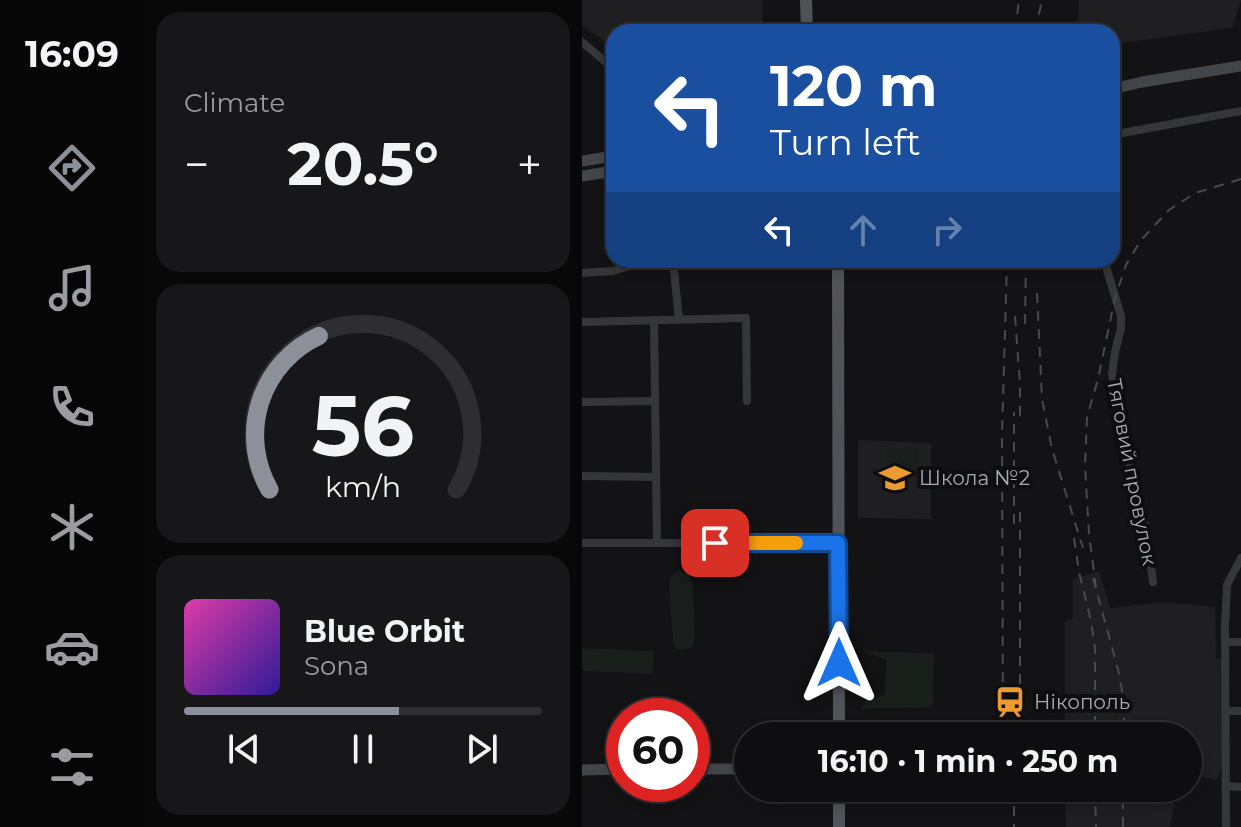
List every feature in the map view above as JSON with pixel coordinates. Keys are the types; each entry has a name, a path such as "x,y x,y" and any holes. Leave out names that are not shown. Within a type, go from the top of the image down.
{"main road":[{"path":"806,0 807,24"},
{"path":"1120,86 1241,66"},
{"path":"582,161 606,157"},
{"path":"582,176 606,172"},
{"path":"838,268 839,722"},
{"path":"582,770 606,769"},
{"path":"710,769 734,769"},
{"path":"839,802 839,827"}],"street":[{"path":"582,42 606,62"},
{"path":"1120,134 1241,111"},
{"path":"582,273 623,268"},
{"path":"674,268 679,320"},
{"name":"Тяговий провулок","path":"1106,268 1121,316 1112,374 1127,460 1146,527 1153,582"},
{"path":"582,322 746,318 747,401"},
{"path":"654,320 657,543"},
{"path":"582,402 655,401"},
{"path":"582,476 656,477"},
{"path":"582,543 838,543"},
{"path":"1226,827 1227,585 1237,572 1241,558"},
{"path":"1225,642 1241,642"},
{"path":"1226,711 1241,711"},
{"path":"1226,786 1241,787"}],"shaded area":[{"path":"582,0 762,0 763,22 606,24 606,43 582,25"},
{"path":"1079,0 1241,0 1232,28 1120,43 1120,24 1078,24"},
{"name":"Школа №2","path":"858,440 931,443 931,519 858,518"},
{"path":"885,448 919,448 919,474 885,474"},
{"path":"679,571 689,575 693,586 695,640 684,649 678,649 673,643 669,586 670,577"},
{"path":"1099,571 1110,608 1166,602 1215,607 1216,658 1222,659 1223,763 1217,780 1202,777 1202,722 1065,722 1065,622 1073,618 1073,579"},
{"path":"582,648 654,651 653,674 584,671"},
{"path":"863,651 934,654 933,707 861,709 866,700 885,695 886,660"},
{"path":"1065,802 1174,802 1170,827 1066,827"}],"railway":[{"path":"1016,24 1019,0"},
{"path":"1037,24 1042,0"},
{"path":"1096,588 1085,466 1087,417 1115,298 1126,265 1141,240 1169,210 1195,193 1241,179"},
{"path":"1003,722 1002,435 1007,268"},
{"path":"1025,324 1026,268"},
{"path":"1037,293 1042,399 1052,449 1083,548"},
{"path":"1015,316 1020,424"},
{"path":"1014,412 1014,524"},
{"path":"1020,512 1020,722"},
{"path":"1074,538 1095,649 1095,722"},
{"path":"1093,578 1119,673 1124,722"},
{"path":"1014,802 1014,827"},
{"path":"1095,802 1096,827"},
{"path":"1123,802 1123,827"}],"slow traffic":[{"path":"748,543 796,543"}],"place":[{"name":"Школа №2","path":"895,478"},
{"name":"Нікополь","path":"1010,702"}],"route":[{"path":"715,543 838,543 839,663"}]}
